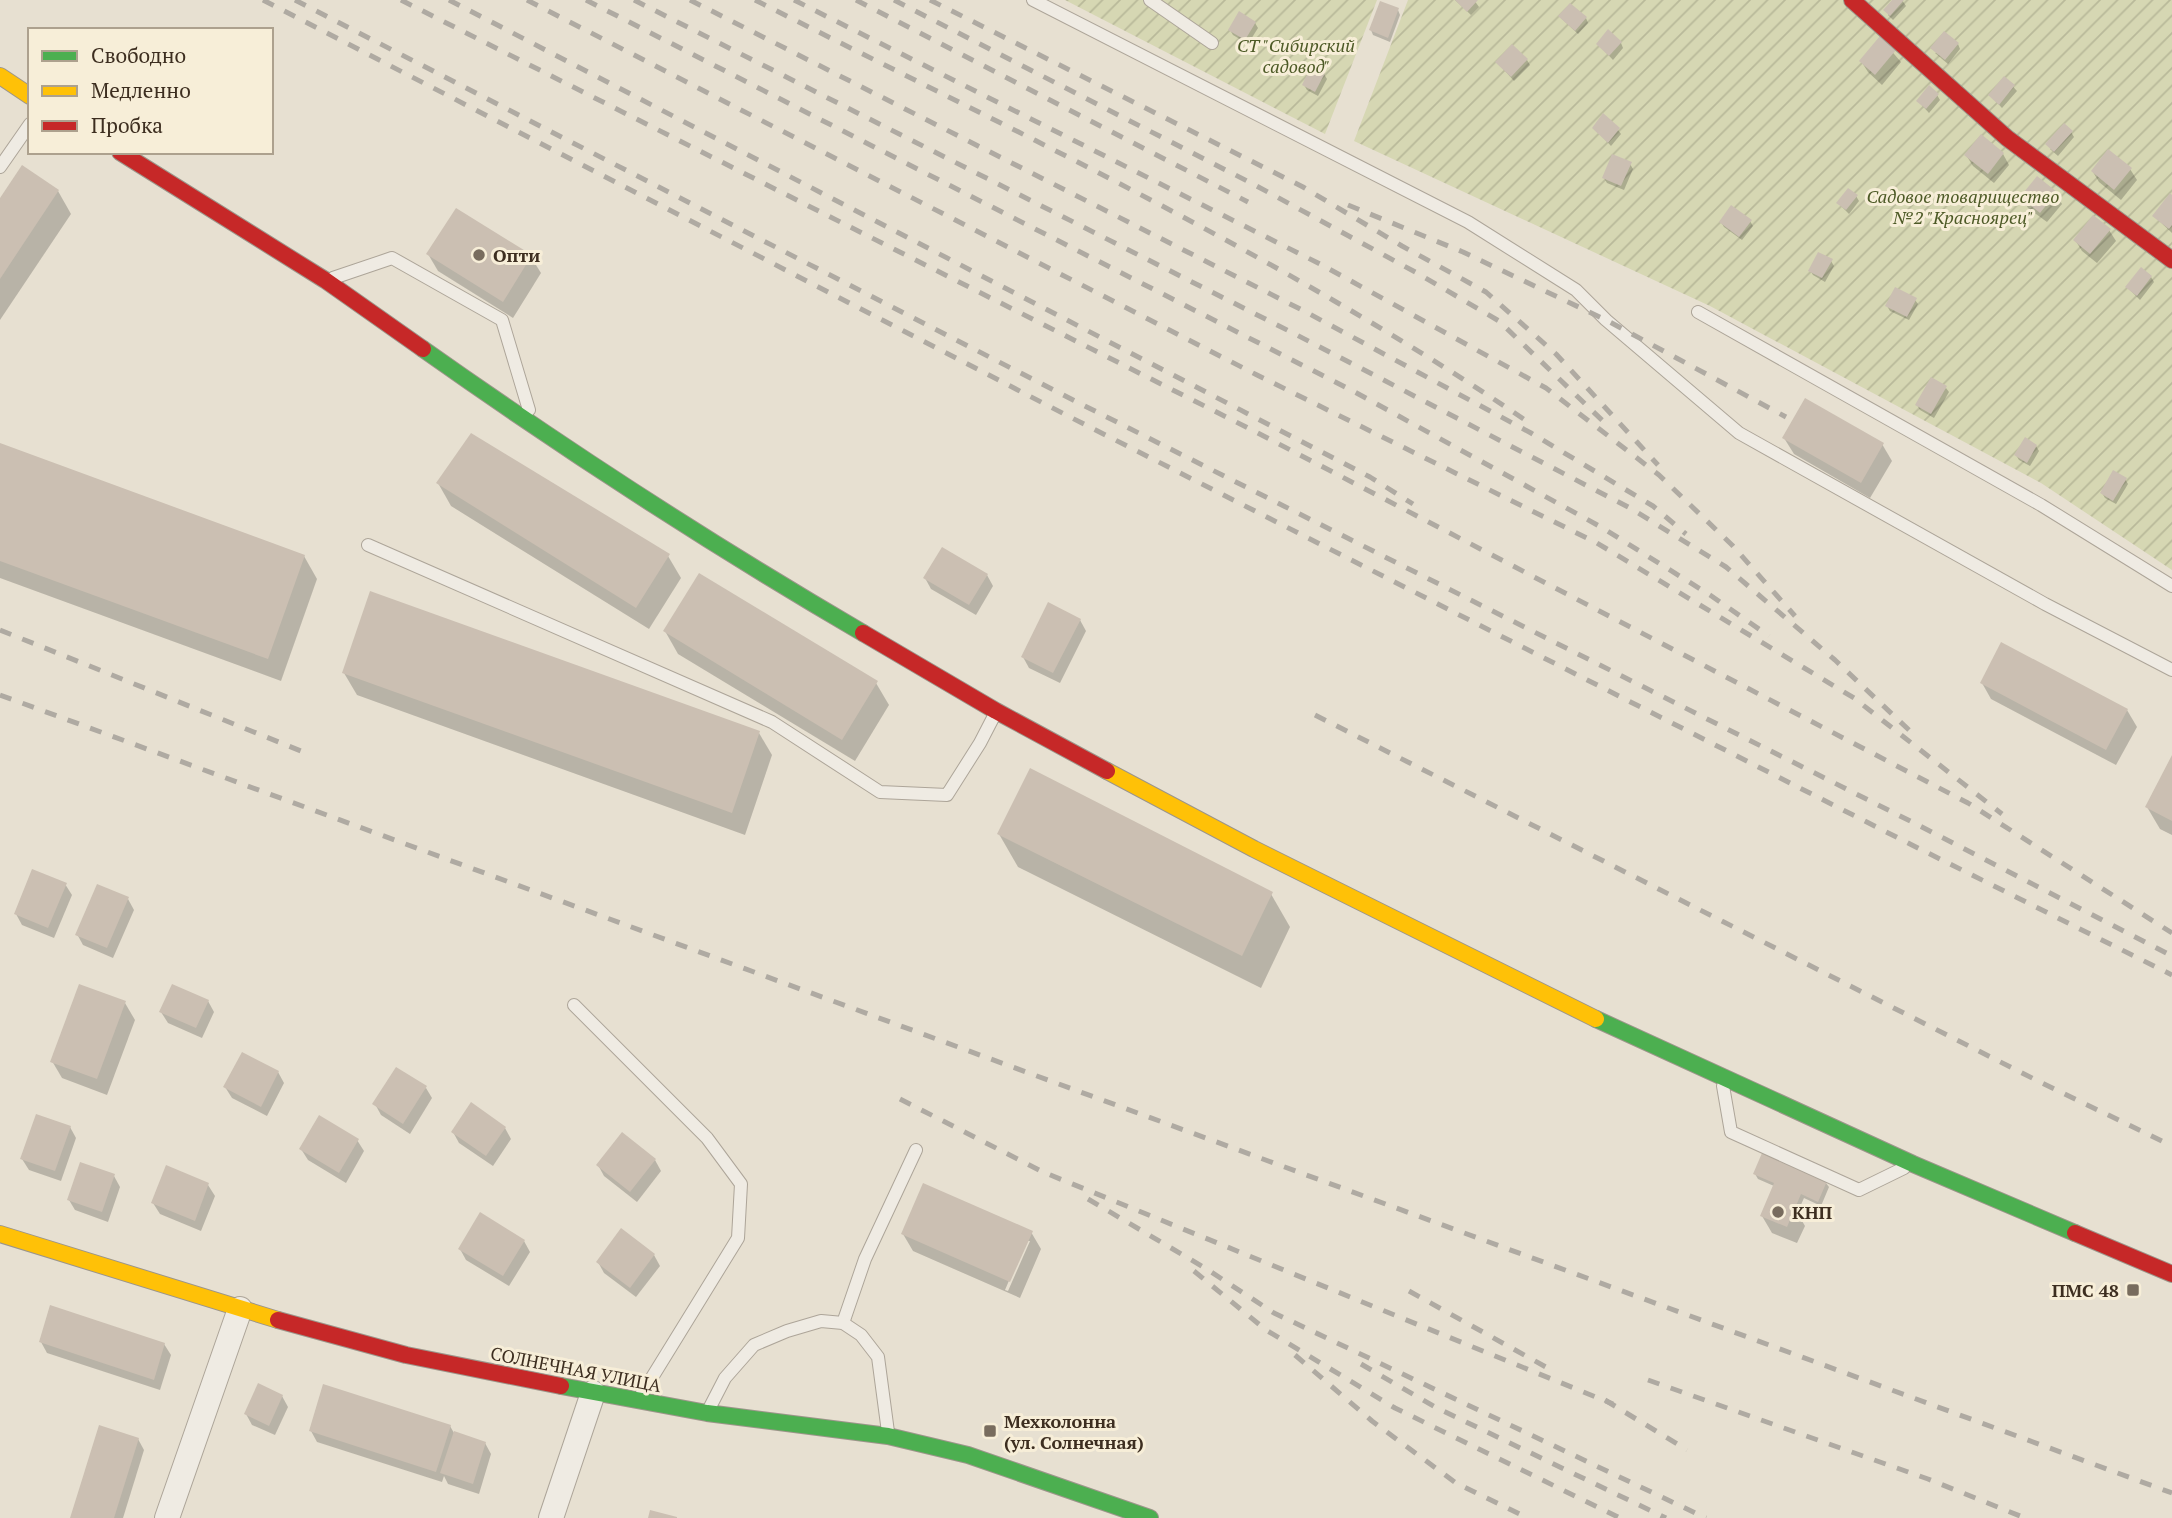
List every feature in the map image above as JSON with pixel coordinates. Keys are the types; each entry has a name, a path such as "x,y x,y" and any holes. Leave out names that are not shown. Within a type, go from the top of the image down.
{"main road":[{"path":"1852,0 2007,138 2172,260"},
{"path":"0,76 28,95"},
{"path":"123,154 325,280 534,427 747,565 996,711 1254,849 1535,990 1913,1164 2172,1274"},
{"name":"СОЛНЕЧНАЯ УЛИЦА","path":"0,1234 240,1309 406,1355 593,1394 707,1413 888,1436 968,1455 1150,1518"}],"street":[{"path":"167,1518 240,1309"},
{"path":"551,1518 593,1394"}],"lane":[{"path":"1032,0 1468,222 1576,290 1606,320 1739,432 2045,604 2172,670"},
{"path":"1150,0 1212,43"},
{"path":"0,167 28,127"},
{"path":"325,280 392,258 502,320 534,427"},
{"path":"1698,312 2041,505 2172,586"},
{"path":"368,545 772,722 880,792 947,795 980,743 996,711"},
{"path":"574,1006 707,1138 741,1184 738,1238 638,1400"},
{"path":"1722,1078 1731,1132 1859,1190 1913,1164"},
{"path":"842,1324 865,1259 916,1150"},
{"path":"707,1413 725,1378 754,1345 821,1321 842,1324 861,1335 878,1357 888,1436"}],"green space":[{"name":"СТ \"Сибирский садовод\"","path":"1065,0 1377,0 1325,134"},
{"name":"Садовое товарищество №2 \"Красноярец\"","path":"1408,0 2172,0 2172,570 2041,483 1710,306 1354,141"}],"building":[{"path":"1455,0 1478,0 1467,12"},
{"path":"1892,0 1904,0 1890,16 1883,10"},
{"path":"1380,1 1399,8 1388,38 1369,30"},
{"path":"1570,3 1587,17 1575,31 1558,16"},
{"path":"1239,11 1256,22 1245,40 1228,30"},
{"path":"1608,29 1622,42 1609,56 1596,44"},
{"path":"1944,31 1959,43 1945,60 1930,48"},
{"path":"1880,36 1896,50 1875,75 1859,61"},
{"path":"1512,44 1528,59 1511,77 1495,62"},
{"path":"1311,66 1325,73 1315,92 1302,85"},
{"path":"2004,76 2015,85 1999,105 1988,95"},
{"path":"1929,85 1939,94 1926,109 1916,101"},
{"path":"1603,113 1620,128 1608,143 1592,128"},
{"path":"2064,123 2073,131 2054,152 2045,144"},
{"path":"1981,134 2004,153 1988,174 1964,155"},
{"path":"2108,149 2132,168 2114,190 2091,171"},
{"path":"1612,154 1632,162 1621,186 1602,178"},
{"path":"22,165 59,190 0,279 0,198"},
{"path":"2037,176 2057,192 2040,213 2020,197"},
{"path":"1848,188 1858,195 1846,210 1836,203"},
{"path":"2170,193 2172,225 2169,229 2152,216"},
{"path":"1731,205 1752,220 1739,237 1719,222"},
{"name":"Опти","path":"456,208 532,255 503,302 426,254"},
{"path":"2093,215 2111,229 2090,254 2073,240"},
{"path":"1818,252 1833,259 1822,278 1808,271"},
{"path":"2141,267 2152,276 2137,296 2125,287"},
{"path":"1895,287 1917,298 1907,317 1885,306"},
{"path":"1931,377 1947,386 1931,414 1915,405"},
{"path":"1805,398 1884,443 1861,483 1782,438"},
{"path":"471,433 670,554 636,608 436,483"},
{"path":"2025,437 2037,445 2027,463 2014,455"},
{"path":"0,443 305,555 268,659 0,561"},
{"path":"2113,470 2127,478 2113,501 2100,493"},
{"path":"942,547 988,574 969,605 923,578"},
{"path":"699,573 878,681 842,740 663,631"},
{"path":"370,591 760,731 732,813 342,673"},
{"path":"1048,602 1081,619 1053,673 1021,657"},
{"path":"2001,642 2128,709 2106,750 1980,683"},
{"path":"2172,755 2172,821 2145,807"},
{"path":"1030,768 1273,892 1242,956 997,834"},
{"path":"32,869 67,883 48,928 14,914"},
{"path":"97,884 129,897 107,948 75,935"},
{"path":"79,984 126,1001 97,1079 50,1062"},
{"path":"172,984 209,1000 196,1028 159,1012"},
{"path":"242,1052 279,1071 261,1107 223,1087"},
{"path":"396,1067 427,1086 403,1124 372,1104"},
{"path":"471,1102 506,1127 486,1156 451,1132"},
{"path":"36,1114 71,1126 55,1171 20,1159"},
{"path":"319,1115 359,1139 339,1173 299,1149"},
{"path":"622,1132 656,1159 630,1192 596,1165"},
{"path":"1762,1153 1827,1181 1818,1202 1801,1194 1787,1227 1760,1216 1774,1183 1753,1174"},
{"path":"80,1162 115,1174 102,1212 67,1200"},
{"path":"166,1165 209,1183 195,1221 151,1203"},
{"path":"923,1183 1033,1231 1010,1282 901,1234"},
{"path":"480,1212 525,1240 503,1276 458,1249"},
{"path":"621,1228 655,1254 630,1288 596,1262"},
{"path":"50,1305 165,1343 154,1380 39,1342"},
{"path":"258,1383 283,1395 269,1426 244,1414"},
{"path":"323,1384 451,1425 436,1472 309,1431"},
{"path":"99,1425 139,1438 114,1518 70,1518"},
{"path":"454,1431 486,1442 473,1484 440,1473"},
{"path":"650,1510 677,1517 677,1518 648,1518"}],"railway":[{"path":"263,0 1072,418 2172,975"},
{"path":"295,0 1075,401 1920,826 2172,956"},
{"path":"401,0 1252,430 1968,803 2172,933"},
{"path":"449,0 1370,477 1413,504"},
{"path":"527,0 1257,375 1597,543 1854,698 2002,814"},
{"path":"586,0 1353,391 1601,527 1710,595 1769,636"},
{"path":"634,0 1293,333 1630,508 1726,567 1835,660 1909,730"},
{"path":"690,0 1304,311 1531,433 1653,506 1686,534"},
{"path":"755,0 1052,149 1248,252 1344,306 1531,424"},
{"path":"794,0 1320,264 1546,388 1659,475 1732,545 1795,616"},
{"path":"856,0 1248,202"},
{"path":"894,0 1253,184 1499,321 1606,424"},
{"path":"930,0 1303,187 1486,292 1556,354 1658,465"},
{"path":"1348,205 1463,252 1606,320 1786,417"},
{"path":"0,630 306,753"},
{"path":"0,695 2172,1493"},
{"path":"1315,715 2036,1080 2172,1146"},
{"path":"900,1099 1043,1172 1613,1404"},
{"path":"1088,1199 1205,1268 1274,1313 1706,1518"},
{"path":"1194,1271 1266,1330 1395,1408 1620,1518"},
{"path":"1409,1291 1553,1371"},
{"path":"1295,1355 1372,1421 1456,1483 1528,1518"},
{"path":"1361,1364 1435,1407 1666,1518"},
{"path":"1648,1380 1928,1479 2025,1518"},
{"path":"1605,1400 1687,1450"}],"traffic: fast":[{"path":"423,349 640,496 863,633"},
{"path":"1596,1019 1913,1164 2075,1233"},
{"path":"561,1386 707,1413 888,1436 968,1455 1150,1518"}],"traffic: slow":[{"path":"0,76 28,95"},
{"path":"1107,771 1254,849 1596,1019"},
{"path":"0,1234 278,1320"}],"traffic: jam":[{"path":"1852,0 2007,138 2172,260"},
{"path":"123,154 325,280 423,349"},
{"path":"863,633 996,711 1107,771"},
{"path":"2075,1233 2172,1274"},
{"path":"278,1320 406,1355 561,1386"}],"place":[{"name":"Опти","path":"479,255"},
{"name":"КНП","path":"1778,1212"},
{"name":"ПМС 48","path":"2133,1290"},
{"name":"Мехколонна (ул. Солнечная)","path":"990,1431"}]}
